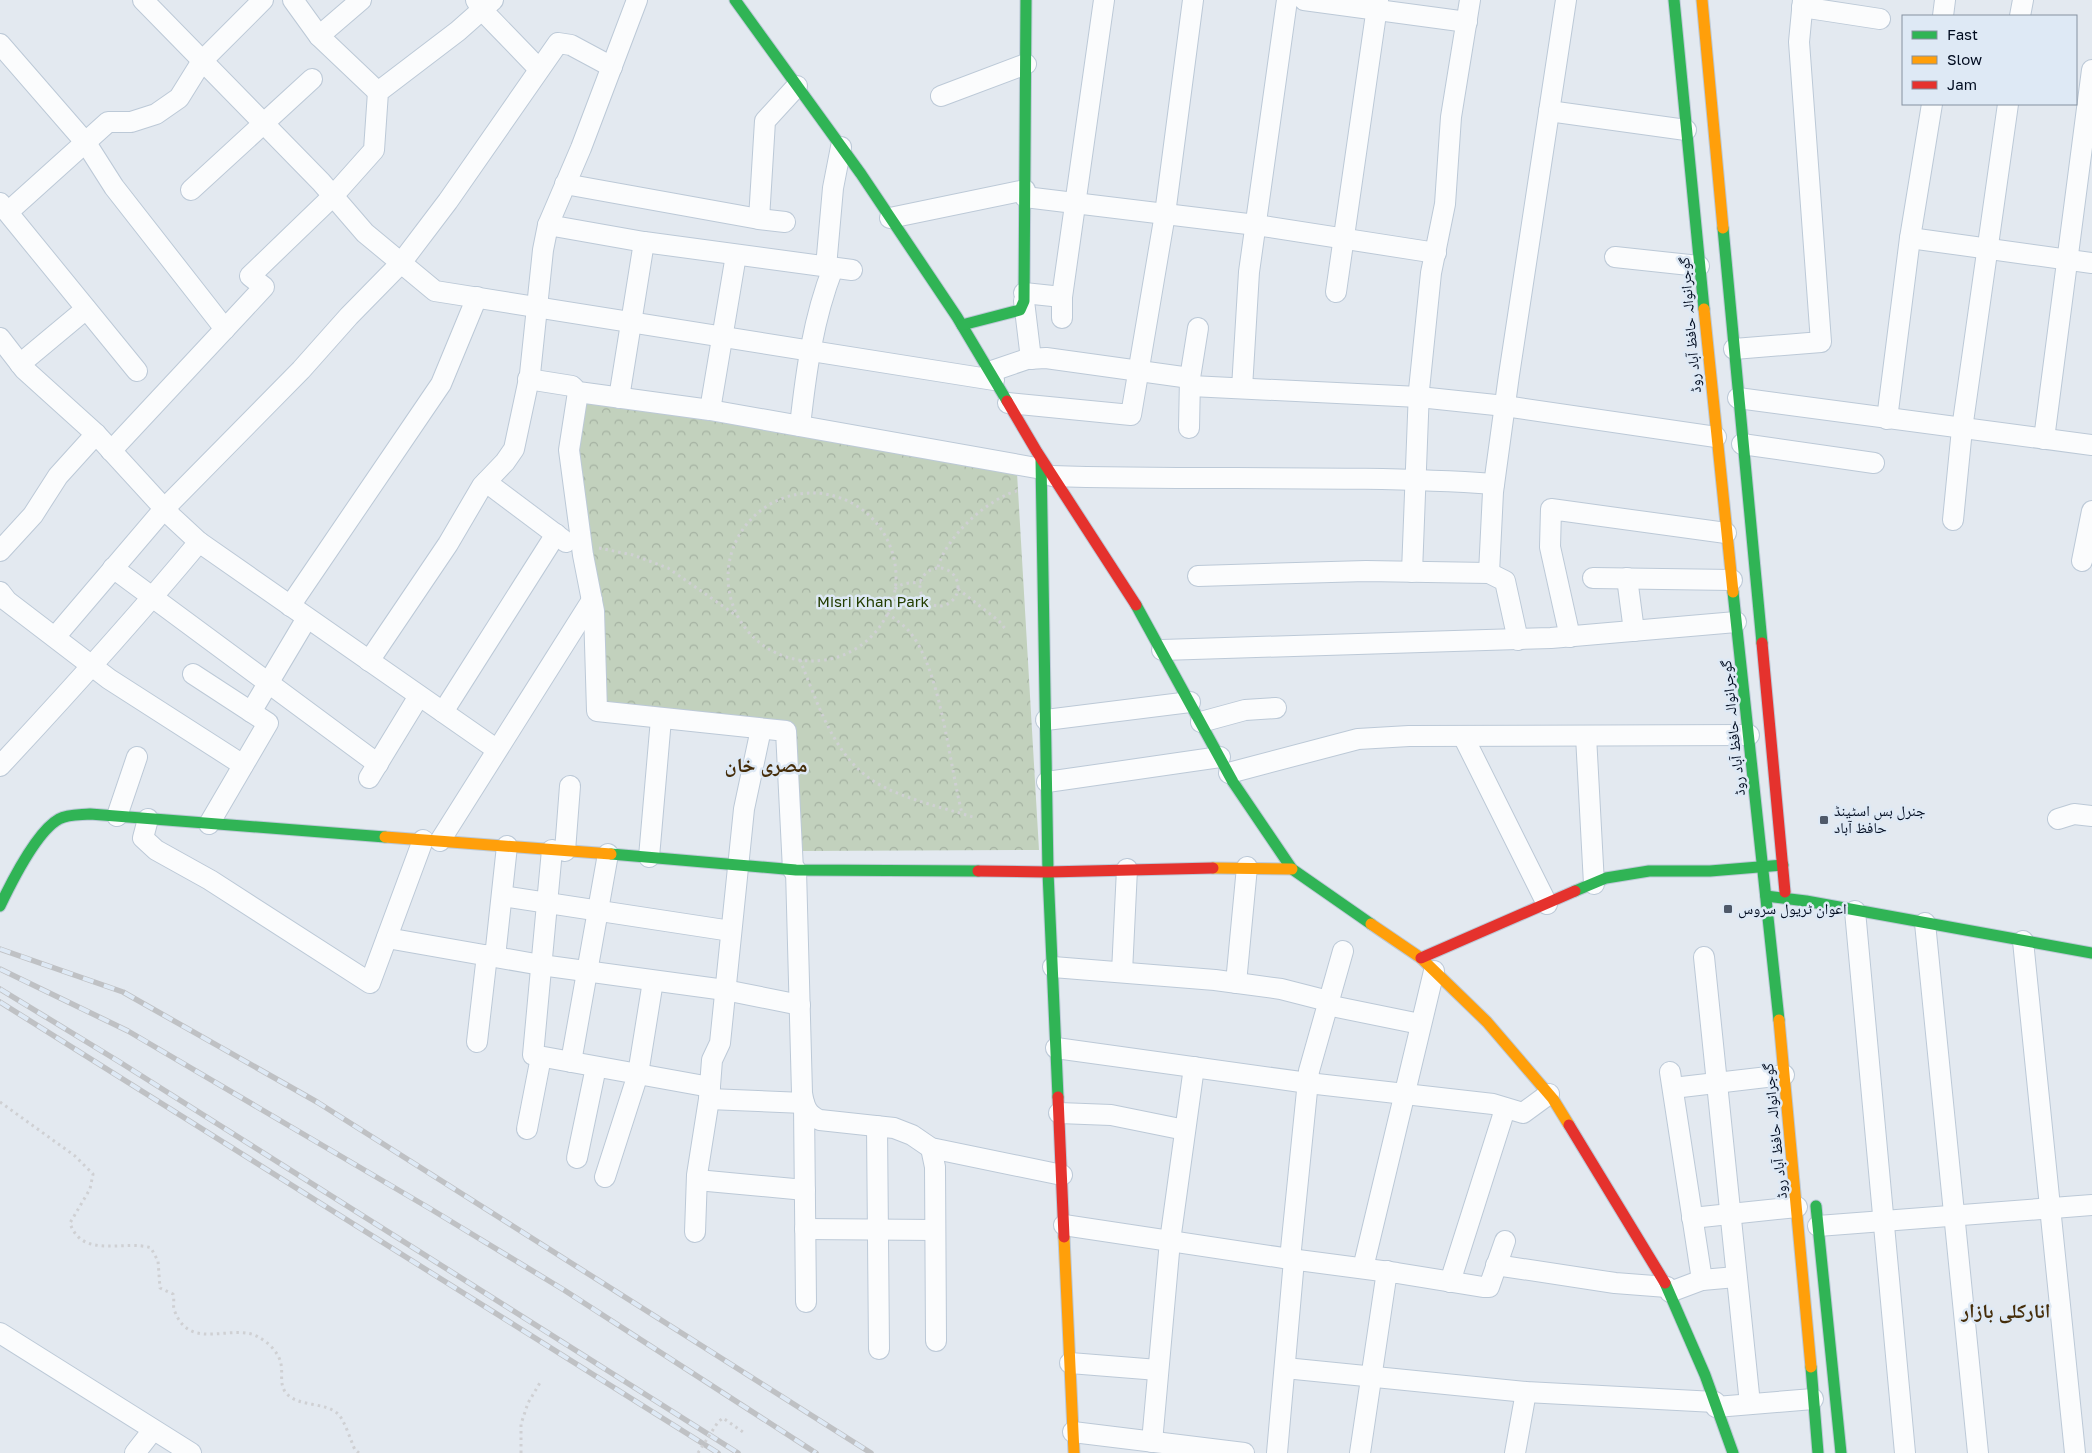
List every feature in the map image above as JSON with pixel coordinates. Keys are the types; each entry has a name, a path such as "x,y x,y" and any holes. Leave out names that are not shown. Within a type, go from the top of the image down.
{"main road":[{"path":"735,0 841,147 962,326 1008,402 1044,472 1146,622 1224,765 1292,869 1427,964 1486,1022 1523,1062 1549,1094 1592,1160 1668,1289 1705,1375 1732,1453"},
{"path":"962,326 1020,310 1024,297 1026,0"},
{"name":"گوجرانوالہ حافظ آباد روڈ","path":"1674,0 1716,437 1764,867 1797,1208 1818,1453"},
{"path":"1702,0 1786,902"},
{"path":"1044,472 1048,872 1074,1453"},
{"path":"0,906 7,891 48,827 61,818 90,814 794,870 1048,872 1247,867 1292,869"},
{"path":"1427,964 1547,904 1606,878 1649,871 1710,870 1783,864"},
{"path":"1766,896 1786,902 1855,911 2092,954"},
{"path":"1815,1197 1841,1453"}],"street":[{"path":"143,0 333,196 365,233 435,291 810,351 992,376 1030,359 1046,358 1138,371 1191,382 1242,388 1419,397 1505,406 1716,437"},
{"path":"137,371 4,208 86,143 108,122 131,122 156,114 179,98 202,61 263,0"},
{"path":"293,0 320,36 378,92"},
{"path":"320,36 361,0"},
{"path":"368,661 448,544 486,482 506,462 514,449 528,379 538,307 543,250 548,226 638,0"},
{"path":"1062,318 1062,297 1104,0"},
{"path":"1008,402 1132,415 1165,214 1193,0"},
{"path":"1242,388 1249,272 1287,0"},
{"path":"1304,0 1378,4 1467,22"},
{"path":"1412,572 1419,397 1431,273 1445,204 1451,117 1470,0"},
{"path":"1488,572 1494,484 1566,0"},
{"path":"1943,15 1945,0"},
{"path":"2020,15 2022,0"},
{"path":"111,450 264,287 250,276 333,196 374,150 378,92 458,31 484,3 539,69"},
{"path":"1734,348 1821,342 1799,42 1802,3 1880,19"},
{"path":"1336,292 1378,4"},
{"path":"55,637 164,509 301,370 349,316 401,263 448,201 558,43 570,45 612,66"},
{"path":"0,44 86,143 114,187 225,329"},
{"path":"941,96 1026,64"},
{"path":"2044,440 2092,70"},
{"path":"191,190 312,79"},
{"path":"759,219 766,121 797,86"},
{"path":"1887,419 1910,238 1932,105"},
{"path":"1953,520 1962,429 2008,105"},
{"path":"1549,111 1686,130"},
{"path":"800,426 810,351 824,290 837,268 832,188 841,147"},
{"path":"565,184 785,222"},
{"path":"890,218 1025,193 1075,203 1256,225 1436,253"},
{"path":"548,226 644,242 837,268"},
{"path":"1910,238 2092,262"},
{"path":"619,398 644,242"},
{"path":"710,410 736,255"},
{"path":"1615,257 1699,266"},
{"path":"290,606 441,384 476,297"},
{"path":"1030,359 1024,297 1062,297"},
{"path":"20,364 86,309"},
{"path":"1189,428 1191,382 1198,328"},
{"path":"0,338 20,364 96,434 164,509 198,542 496,749"},
{"path":"528,379 572,386 578,392 710,410 1044,472 1205,479 1416,479 1494,484"},
{"path":"578,392 569,450 583,551 594,611 597,711 786,732 804,1104 806,1302"},
{"path":"1738,398 2092,446"},
{"path":"0,551 33,515 58,476 96,434"},
{"path":"1742,444 1874,463"},
{"path":"486,482 556,534 583,551"},
{"path":"1570,637 1550,547 1551,509 1726,533"},
{"path":"2082,561 2092,511"},
{"path":"443,712 556,534"},
{"path":"3,756 61,701 154,596 198,542"},
{"path":"113,568 154,596 268,683 373,771 419,696"},
{"path":"1198,576 1488,572 1505,581 1518,640"},
{"path":"1593,578 1732,580"},
{"path":"1627,578 1634,631"},
{"path":"0,592 8,601 110,679 244,765"},
{"path":"148,819 143,838 156,850 210,880 370,983 387,938 431,840 496,749 592,600"},
{"path":"251,712 307,618"},
{"path":"1162,650 1518,640 1736,622"},
{"path":"193,674 268,724 209,824"},
{"path":"1046,720 1190,702"},
{"path":"1201,722 1245,710 1276,708"},
{"path":"649,857 662,719"},
{"path":"695,1232 697,1180 712,1060 720,1043 744,808 761,729"},
{"path":"1047,782 1224,765 1358,739 1409,736 1749,735"},
{"path":"1463,736 1547,904"},
{"path":"1586,736 1594,884"},
{"path":"117,816 137,756"},
{"path":"570,786 547,902 533,1055 638,1074 709,1093 804,1104"},
{"path":"2058,819 2074,814 2092,816"},
{"path":"477,1042 502,896 507,846"},
{"path":"571,1062 608,854"},
{"path":"1236,983 1247,867"},
{"path":"1122,972 1127,869"},
{"path":"502,896 731,931"},
{"path":"1855,911 1882,1221 1905,1453"},
{"path":"1925,923 1978,1453"},
{"path":"387,938 587,972 725,990 800,1005"},
{"path":"2023,941 2052,1208 2075,1453"},
{"path":"1277,1453 1309,1071 1343,951"},
{"path":"1704,957 1750,1404"},
{"path":"1363,1268 1420,1024 1427,964"},
{"path":"1053,967 1122,972 1281,989 1327,1003 1420,1024"},
{"path":"605,1178 638,1074 653,981"},
{"path":"1056,1048 1308,1082 1493,1104 1504,1109 1523,1113 1549,1094"},
{"path":"527,1129 541,1057"},
{"path":"577,1158 596,1067"},
{"path":"1152,1442 1170,1241 1194,1067"},
{"path":"1702,1280 1671,1080 1717,1082 1784,1075"},
{"path":"804,1104 811,1116 820,1120 894,1128 912,1135 931,1148 1062,1175"},
{"path":"1450,1282 1504,1109"},
{"path":"1059,1113 1111,1115 1185,1130"},
{"path":"877,1126 879,1348"},
{"path":"931,1148 935,1167 936,1341"},
{"path":"697,1180 805,1190"},
{"path":"1818,1226 2092,1206"},
{"path":"1692,1218 1797,1208"},
{"path":"1064,1225 1292,1260 1387,1271 1483,1288 1489,1287 1505,1240"},
{"path":"805,1229 935,1230"},
{"path":"1496,1265 1668,1289 1702,1280 1736,1277"},
{"path":"1360,1453 1387,1271"},
{"path":"0,1333 191,1453"},
{"path":"1070,1363 1158,1370"},
{"path":"1285,1368 1526,1392 1716,1404 1750,1404 1813,1399"},
{"path":"1515,1453 1526,1392"},
{"path":"134,1453 153,1430"},
{"path":"1073,1432 1206,1451 1244,1453"}],"path":[{"path":"938,567 953,537 970,520 1008,492 1044,472"},
{"path":"805,493 830,495 854,504 873,519 887,540 895,564 895,589 887,614 874,634 856,649 834,658 817,661 800,660 784,656 769,649 750,634 738,616 732,603 728,575 729,561 740,534 758,512 780,500 805,493"},
{"path":"583,551 596,548 618,552 668,568 738,616"},
{"path":"938,567 945,568 956,576 958,589 953,601 941,606 935,605 924,599 920,588 921,582 928,572 938,567"},
{"path":"895,589 906,583 921,582"},
{"path":"958,589 999,621 1007,631"},
{"path":"887,614 909,631 919,648 928,670 938,702 962,813"},
{"path":"800,660 830,730 839,746 857,767 881,786 899,794 976,818"},
{"path":"0,1102 75,1156 93,1174 90,1189 70,1223 72,1229 78,1235 101,1247 151,1248 158,1261 160,1288 173,1294 173,1309 182,1323 193,1332 201,1334 242,1332 258,1336 272,1346 281,1363 282,1384 287,1394 298,1401 327,1408 339,1415 355,1450 359,1453"},
{"path":"521,1453 521,1424 528,1403 541,1380"},
{"path":"698,1453 718,1422 723,1418 744,1432"}],"green space":[{"name":"Misri Khan Park","path":"583,399 1017,473 1039,850 799,851 790,728 602,705 576,462"}],"railway":[{"path":"0,949 123,992 317,1102 871,1453"},
{"path":"0,969 128,1031 429,1208 564,1290 816,1453"},
{"path":"0,989 118,1061 738,1453"},
{"path":"0,1002 718,1453"}],"traffic: fast":[{"path":"735,0 861,174 957,317 1007,401"},
{"path":"962,325 1020,310 1024,301 1026,0"},
{"path":"1674,0 1704,309"},
{"path":"1723,228 1762,643"},
{"path":"1041,460 1048,872 1058,1097"},
{"path":"1733,592 1779,1020"},
{"path":"1136,605 1233,782 1292,869 1371,924"},
{"path":"0,906 25,858 42,834 59,819 70,815 90,814 385,837"},
{"path":"611,854 796,870 978,871"},
{"path":"1575,891 1606,878 1649,871 1710,871 1783,865"},
{"path":"1766,896 1806,901 2092,953"},
{"path":"1816,1206 1841,1453"},
{"path":"1665,1283 1705,1375 1733,1453"},
{"path":"1811,1367 1818,1453"}],"traffic: slow":[{"path":"1702,0 1723,228"},
{"path":"1704,309 1733,592"},
{"path":"385,837 611,854"},
{"path":"1213,868 1292,869"},
{"path":"1371,924 1421,958 1487,1022 1553,1099 1569,1125"},
{"path":"1779,1020 1811,1367"},
{"path":"1064,1237 1074,1453"}],"traffic: jam":[{"path":"1007,401 1037,452 1136,605"},
{"path":"1762,643 1785,892"},
{"path":"978,871 1048,872 1213,868"},
{"path":"1421,958 1575,891"},
{"path":"1058,1097 1064,1237"},
{"path":"1569,1125 1665,1283"}],"place":[{"name":"جنرل بس اسٹینڈ حافظ آباد","path":"1824,820"},
{"name":"اعوان ٹریول سروس","path":"1728,909"}],"district":[{"name":"مصری خان","path":"766,765"},
{"name":"انارکلی بازار","path":"2006,1311"}]}
